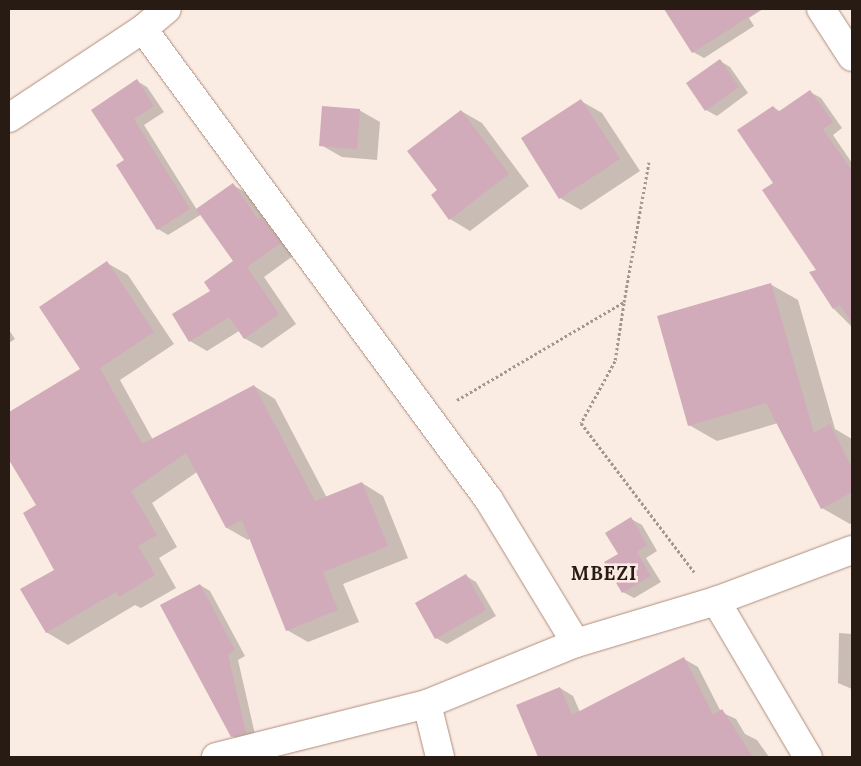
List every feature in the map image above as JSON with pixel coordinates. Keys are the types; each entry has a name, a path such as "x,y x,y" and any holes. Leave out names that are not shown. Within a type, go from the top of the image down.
{"street":[{"path":"9,118 143,29 167,9"},
{"path":"821,9 850,48"},
{"path":"143,29 489,500 576,643"},
{"path":"216,757 427,704 576,643 716,600 852,550"},
{"path":"716,600 808,757"},
{"path":"427,704 440,757"}],"path":[{"path":"649,162 615,361 581,423 716,600"},
{"path":"429,417 624,302"}],"building":[{"path":"664,9 761,9 692,53"},
{"path":"720,59 739,87 705,111 686,83"},
{"path":"137,79 154,106 134,119 190,209 157,230 116,165 124,160 91,110"},
{"path":"810,90 833,122 823,129 852,171 852,323 840,305 833,309 809,272 816,270 762,190 773,183 737,130 773,106 778,112"},
{"path":"581,99 620,159 559,199 521,138"},
{"path":"322,106 360,109 357,149 319,146"},
{"path":"461,110 509,174 449,220 431,195 437,190 407,151"},
{"path":"233,183 258,219 261,217 281,243 247,267 279,314 244,339 229,317 189,342 172,314 210,291 204,282 233,261 196,209"},
{"path":"107,261 154,332 100,368 142,444 254,385 315,501 362,482 388,546 323,572 338,610 286,631 242,520 226,528 186,453 131,491 157,535 138,546 155,575 119,597 116,592 46,633 20,589 54,570 23,513 36,505 9,460 9,412 80,369 39,307"},
{"path":"771,283 814,433 830,424 852,468 852,492 821,509 766,403 688,426 657,316"},
{"path":"631,517 647,545 637,552 651,576 622,593 604,562 618,554 605,533"},
{"path":"466,574 486,610 435,639 415,603"},
{"path":"200,584 235,650 228,654 246,733 231,737 160,605"},
{"path":"684,657 713,715 722,709 753,757 538,757 516,705 560,687 572,715"}],"district":[{"name":"MBEZI","path":"604,574"}]}
